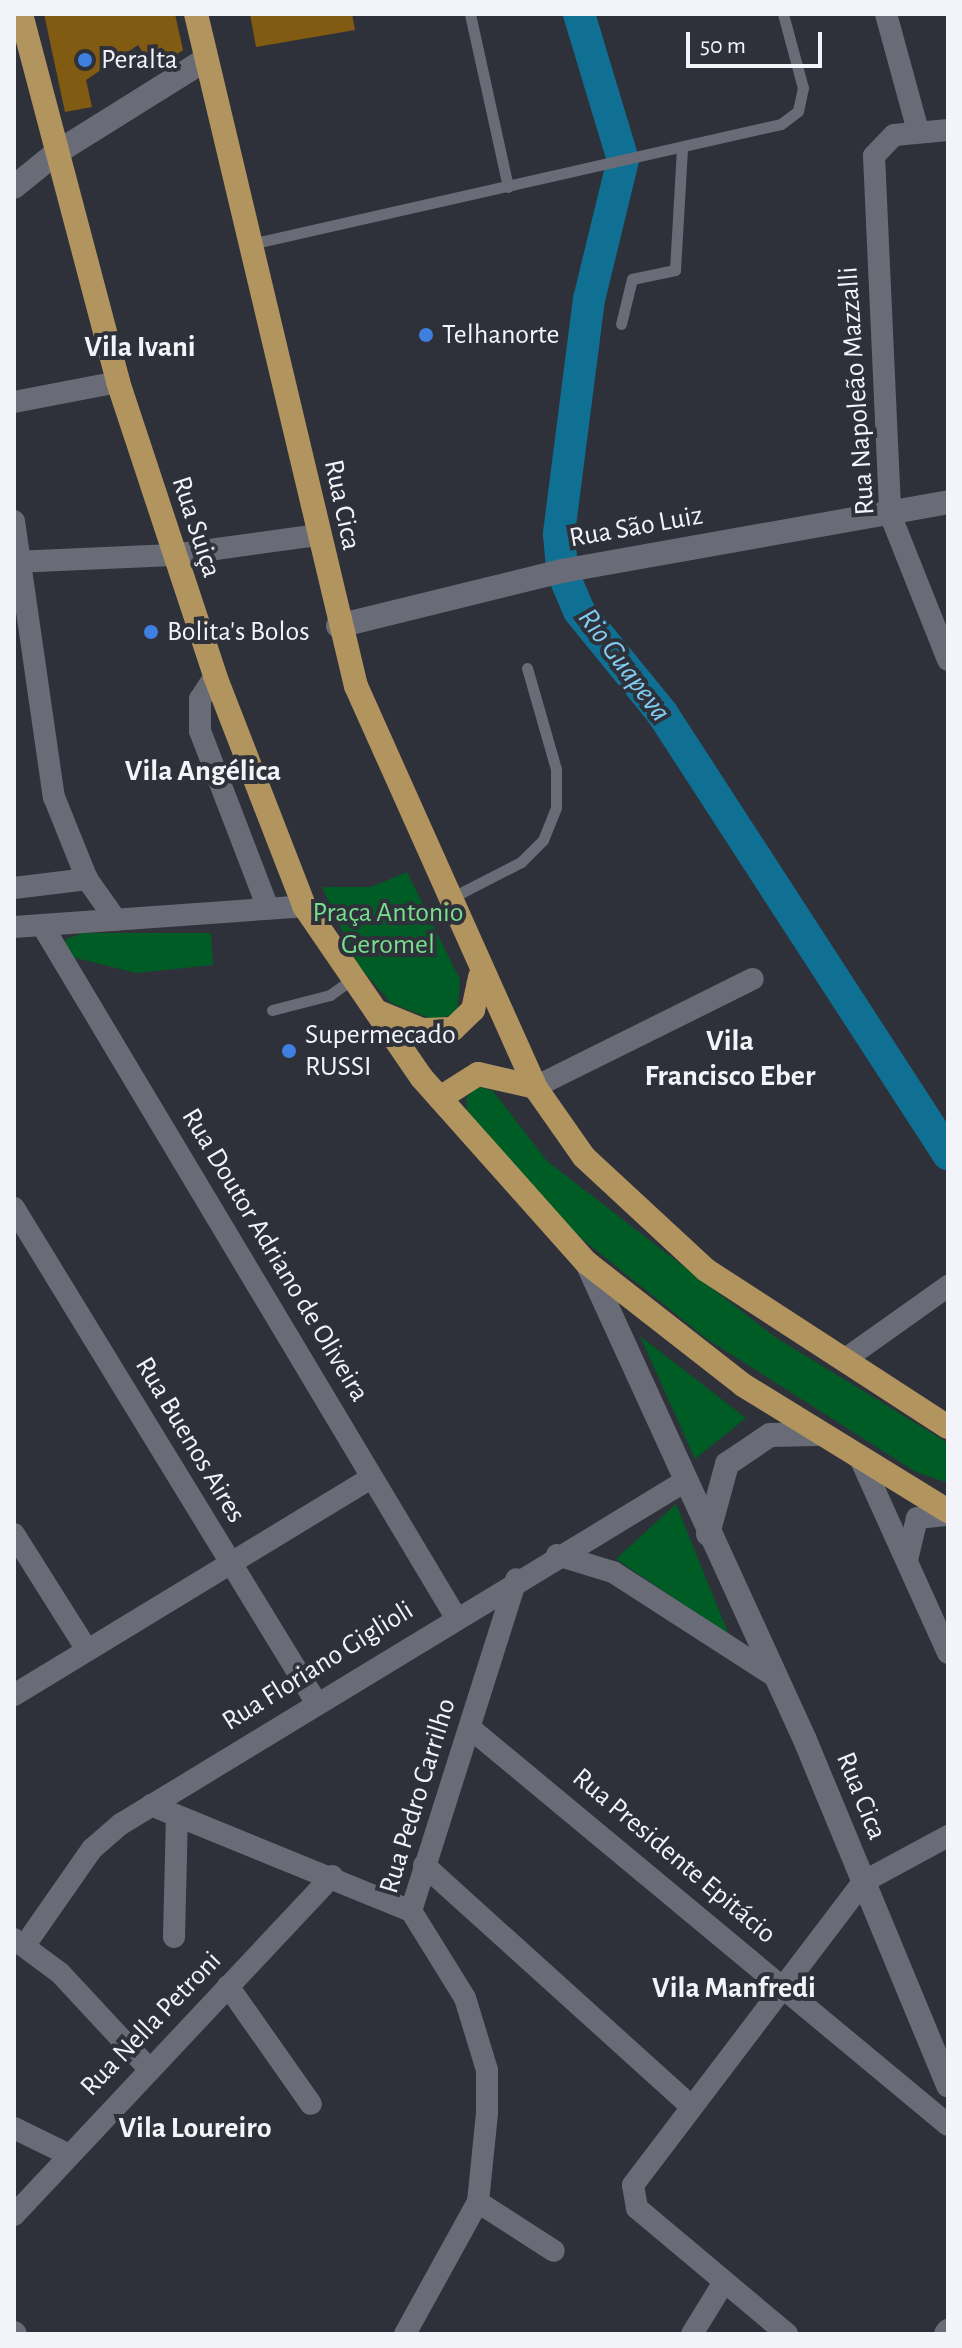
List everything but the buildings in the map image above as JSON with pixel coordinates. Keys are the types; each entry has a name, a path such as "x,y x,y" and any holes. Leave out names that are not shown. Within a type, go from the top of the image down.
{"main road":[{"name":"Rua Suiça","path":"21,14 118,382 215,676 304,906 351,980 440,1098 587,1263 816,1434 948,1513"},
{"name":"Rua Cica","path":"196,14 338,626 447,900 483,984 535,1087 584,1157 648,1222 706,1270 948,1427"},
{"path":"380,1020 422,1030 453,1029 467,1021 483,984"},
{"path":"440,1098 478,1074 535,1087"}],"street":[{"path":"886,14 918,131 948,130"},
{"path":"14,187 56,153 205,60"},
{"name":"Rua Napoleão Mazzalli","path":"918,131 894,135 874,156 890,514 948,660"},
{"path":"14,402 118,382"},
{"name":"Rua São Luiz","path":"338,626 542,575 948,502"},
{"path":"14,521 16,562 46,760 87,879 116,920"},
{"path":"16,562 173,555 317,535"},
{"path":"215,676 200,699 200,731 268,908"},
{"path":"14,888 87,879"},
{"path":"14,927 304,906"},
{"name":"Rua Doutor Adriano de Oliveira","path":"42,925 455,1616"},
{"path":"535,1087 753,979"},
{"name":"Rua Buenos Aires","path":"14,1208 316,1702"},
{"name":"Rua Cica","path":"587,1263 682,1483 773,1675 948,2086"},
{"path":"844,1360 948,1286"},
{"path":"708,1534 727,1464 770,1435 816,1434"},
{"path":"860,1458 948,1653"},
{"path":"15,1694 371,1478"},
{"name":"Rua Floriano Giglioli","path":"20,1942 92,1849 151,1805 516,1579 682,1483"},
{"path":"907,1561 917,1518 948,1513"},
{"path":"601,1528 600,1549 613,1572"},
{"path":"14,1534 87,1650"},
{"path":"557,1555 613,1572 773,1675"},
{"name":"Rua Pedro Carrilho","path":"405,2334 478,2202 487,2140 481,2040 465,1998 411,1911 516,1579"},
{"name":"Rua Presidente Epitácio","path":"470,1728 948,2125"},
{"path":"151,1805 177,1818 332,1876 411,1911"},
{"path":"174,1937 177,1818"},
{"path":"787,2334 722,2285 637,2208 633,2185 690,2105 863,1882 948,1836"},
{"path":"424,1865 690,2105"},
{"name":"Rua Nella Petroni","path":"14,2215 67,2154 332,1876"},
{"path":"20,1942 150,2070"},
{"path":"228,1986 311,2104"},
{"path":"14,2128 67,2154"},
{"path":"478,2202 554,2251"},
{"path":"692,2334 722,2285"}],"lane":[{"path":"470,14 508,187"},
{"path":"251,244 612,165 781,124 798,111 803,88 783,14"},
{"path":"621,324 632,279 675,270 682,147"},
{"path":"447,900 521,862 543,840 556,807 556,769 527,668"},
{"path":"272,1010 330,995 351,980"}],"green space":[{"name":"Praça Antonio Geromel","path":"407,872 460,980 457,1013 434,1020 391,1003 358,965 322,887 371,887"},
{"path":"83,933 211,933 213,965 136,973 64,955 66,939"},
{"path":"477,1086 493,1091 547,1161 775,1337 948,1443 948,1483 916,1472 707,1339 572,1231 467,1116 466,1098"},
{"path":"640,1336 746,1418 695,1459"},
{"path":"676,1504 729,1635 616,1559"}],"waterway":[{"name":"Rio Guapeva","path":"579,14 623,160 589,299 559,534 562,571 579,611 662,713 948,1154"}],"place":[{"name":"Peralta","path":"85,60"},
{"name":"Telhanorte","path":"426,335"},
{"name":"Bolita's Bolos","path":"151,632"},
{"name":"Supermecado RUSSI","path":"289,1051"}],"district":[{"name":"Vila Ivani","path":"140,347"},
{"name":"Vila Angélica","path":"203,771"},
{"name":"Vila Francisco Eber","path":"730,1058"},
{"name":"Vila Manfredi","path":"734,1988"},
{"name":"Vila Loureiro","path":"195,2128"}]}
